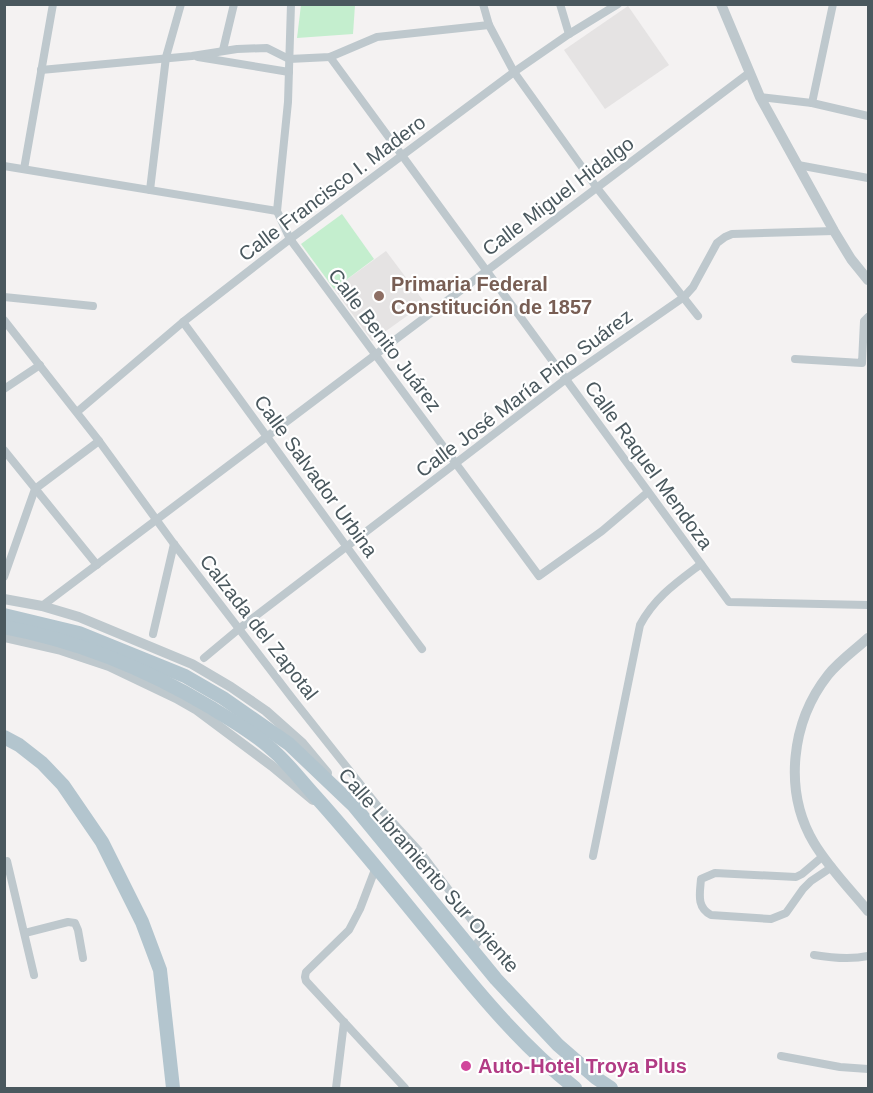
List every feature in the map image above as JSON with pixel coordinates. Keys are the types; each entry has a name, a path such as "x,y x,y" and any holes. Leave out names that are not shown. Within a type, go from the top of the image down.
{"main road":[{"name":"Calle Libramiento Sur Oriente","path":"4,615 79,633 185,676 223,698 289,744 354,806 496,979 558,1045 611,1089"},
{"name":"Calle Libramiento Sur Oriente","path":"4,627 69,642 114,658 183,691 238,724 276,753 341,824 487,1003 549,1067 575,1089"},
{"path":"4,737 19,745 42,763 63,785 102,842 142,922 160,970 173,1089"}],"street":[{"path":"24,169 53,4"},
{"path":"150,190 166,57 181,4"},
{"path":"223,50 234,4"},
{"path":"4,166 277,210 288,102 291,4"},
{"path":"483,4 489,25 514,72 597,188 698,316"},
{"path":"560,4 569,34"},
{"name":"Calle Francisco I. Madero","path":"77,412 183,322 290,239 514,72 618,4"},
{"path":"721,4 760,97 851,260 868,280"},
{"path":"812,103 833,4"},
{"path":"41,70 192,56 223,50 267,48 289,59 330,57 377,37 489,25"},
{"path":"192,56 289,72"},
{"name":"Calle Raquel Mendoza","path":"330,57 729,602 868,605"},
{"name":"Calle Miguel Hidalgo","path":"42,606 749,73"},
{"path":"760,97 812,103 868,116"},
{"path":"798,165 868,178"},
{"name":"Calle Benito Juárez","path":"277,210 290,239 539,576 602,531 648,492"},
{"name":"Calle José María Pino Suárez","path":"204,658 566,379 684,297 693,287 717,243 725,237 732,234 834,231"},
{"path":"4,297 93,306"},
{"path":"795,359 862,363 864,321 868,316"},
{"name":"Calzada del Zapotal","path":"4,320 77,412 292,698 376,804 421,854 482,934 472,950"},
{"name":"Calle Salvador Urbina","path":"183,322 422,649"},
{"path":"4,389 39,364"},
{"path":"4,577 35,489 99,441"},
{"path":"4,450 97,565"},
{"path":"153,634 174,544"},
{"path":"593,856 640,625 655,601 701,564"},
{"path":"4,599 42,606 79,617 192,664 231,687 266,711 302,743 354,806"},
{"path":"4,637 61,650 109,666 176,698 272,766 341,824"},
{"path":"868,638 829,674 815,694 798,737 794,765 796,798 812,841 822,857 868,911"},
{"path":"822,857 796,877 715,873 701,879 699,900 704,911 711,915 771,919 786,913 803,889 832,867"},
{"path":"4,862 8,861 34,975"},
{"path":"376,867 360,909 349,930 306,972 305,977 306,981 398,1085 405,1089"},
{"path":"450,923 464,910"},
{"path":"25,933 68,922 75,923 83,958"},
{"path":"814,955 840,959 868,956"},
{"path":"336,1089 344,1022"},
{"path":"782,1056 840,1067 868,1069"}],"shaded area":[{"path":"628,6 669,65 605,109 564,50"},
{"name":"Primaria Federal Constitución de 1857","path":"386,251 425,303 372,341 334,289"}],"green space":[{"path":"301,5 355,5 353,34 297,38"},
{"path":"342,214 374,259 334,289 301,244"}],"place":[{"name":"Primaria Federal Constitución de 1857","path":"379,296"},
{"name":"Auto-Hotel Troya Plus","path":"466,1066"}]}
